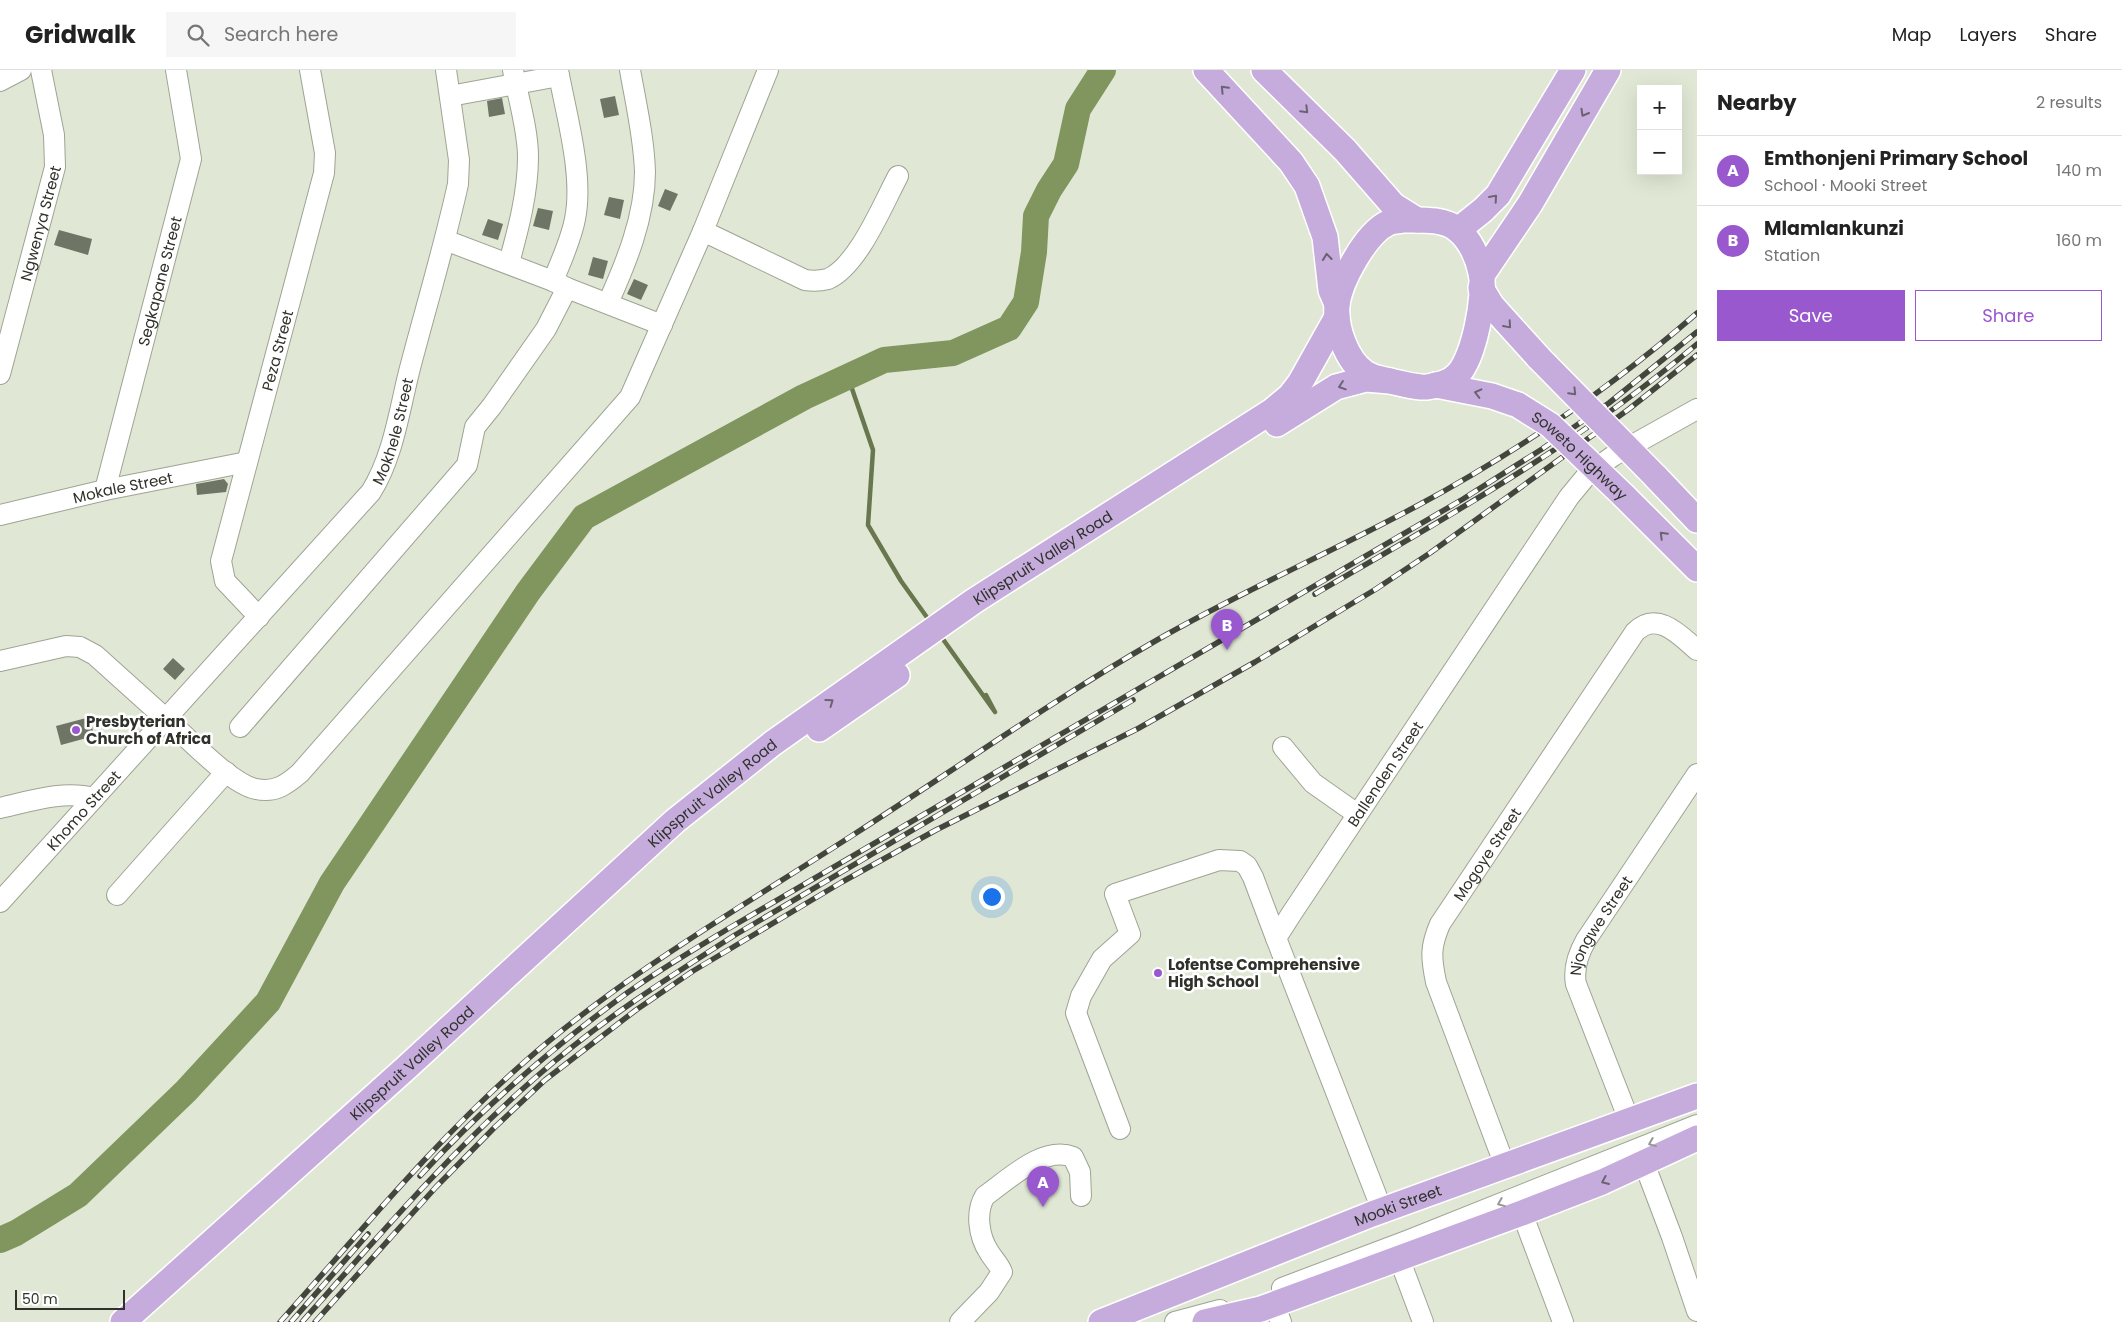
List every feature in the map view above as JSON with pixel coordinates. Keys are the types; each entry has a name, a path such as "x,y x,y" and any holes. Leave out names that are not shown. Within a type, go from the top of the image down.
{"main road":[{"path":"1206,70 1291,162 1307,186 1325,237 1332,290 1344,343 1356,365 1370,376 1411,386 1448,382 1457,376 1471,355 1482,282 1608,70"},
{"path":"1458,230 1498,195 1573,70"},
{"path":"1267,73 1345,150 1393,205 1417,220"},
{"path":"1337,310 1348,272 1358,254 1380,228 1395,221 1417,220 1440,222 1458,230 1472,247 1482,282 1492,306 1539,358 1697,520"},
{"name":"Klipspruit Valley Road","path":"123,1322 399,1075 675,821 773,743 904,659 978,607 1272,411 1290,396 1300,383 1337,310"},
{"name":"Klipspruit Valley Road","path":"978,607 1138,514 1322,394 1366,379 1390,381"},
{"name":"Soweto Highway","path":"1436,384 1492,396 1518,404 1550,425 1697,569"},
{"name":"Klipspruit Valley Road","path":"146,1322 666,850 806,738 856,706 904,659"},
{"name":"Mooki Street","path":"1101,1322 1382,1210 1697,1096"},
{"path":"1205,1322 1277,1313 1399,1258 1602,1182 1697,1138"}],"street":[{"path":"0,81 20,70"},
{"name":"Ngwenya Street","path":"0,374 55,167 54,136 41,70"},
{"name":"Segkapane Street","path":"105,490 189,167 189,144 176,70"},
{"name":"Peza Street","path":"259,617 224,581 221,571 222,553 324,173 325,153 310,70"},
{"name":"Mokhele Street","path":"166,718 371,492 383,470 445,240 459,171 446,70"},
{"path":"608,303 631,244 642,199 645,173 643,148 630,70"},
{"path":"0,661 66,646 80,648 95,655 226,772 246,786 263,790 285,785 300,772 624,406 634,389 703,231 768,70"},
{"path":"240,727 467,465 475,427 546,329 560,284 575,219 577,200 576,170 558,73 515,77 450,96"},
{"path":"509,263 517,233 528,170 527,146 515,77"},
{"path":"703,231 805,280 817,281 828,278 840,270 855,254 898,176"},
{"path":"445,240 509,263 662,325"},
{"name":"Ballenden Street","path":"1276,938 1555,517 1588,474 1613,456 1697,409"},
{"name":"Mokale Street","path":"0,515 105,490 247,462"},
{"name":"Mogoye Street","path":"1505,1166 1436,982 1431,954 1434,938 1440,924 1635,632 1648,624 1659,624 1672,628 1697,650"},
{"name":"Khomo Street","path":"0,902 166,718"},
{"path":"1283,747 1314,784 1357,814"},
{"path":"117,895 226,772"},
{"name":"Njongwe Street","path":"1629,1120 1576,984 1574,974 1579,952 1586,940 1697,774"},
{"path":"0,808 62,795 81,794 94,798"},
{"path":"1120,1129 1076,1013 1081,996 1102,959 1130,934 1115,894 1219,860 1240,861 1247,866 1253,877 1382,1210"},
{"name":"Mooki Street","path":"1127,1322 1303,1251 1632,1128 1697,1106"},
{"path":"1174,1322 1233,1306 1282,1288 1409,1240 1697,1125"},
{"path":"960,1322 989,1292 1002,1272 982,1240 979,1211 980,1203 985,1196 1035,1160 1055,1154 1073,1157 1080,1172 1081,1196"},
{"path":"1644,1163 1697,1311"},
{"path":"1522,1213 1563,1322"},
{"path":"1399,1258 1423,1322"}],"building":[{"path":"615,96 619,115 604,118 600,99"},
{"path":"502,98 505,114 489,117 487,101"},
{"path":"665,189 678,194 670,211 658,206"},
{"path":"609,197 624,200 620,219 604,215"},
{"path":"538,208 553,211 549,230 533,226"},
{"path":"488,219 503,224 498,240 482,235"},
{"path":"59,230 92,239 88,255 54,245"},
{"path":"593,257 608,261 603,279 588,275"},
{"path":"634,279 648,285 641,300 627,294"},
{"path":"224,479 228,484 226,492 197,495 196,484"},
{"path":"173,658 185,669 175,680 163,669"},
{"name":"Presbyterian Church of Africa","path":"90,717 94,736 61,745 56,726"}],"waterway":[{"path":"0,1240 16,1233 78,1195 186,1091 268,1002 332,883 528,592 584,517 804,397 884,360 953,353 1009,328 1026,302 1034,252 1036,216 1049,190 1066,164 1078,109 1103,70"},
{"path":"848,377 873,450 868,525 901,581 931,623"},
{"path":"940,635 995,712 986,695"}],"railway":[{"path":"280,1322 397,1190 457,1126 521,1065 559,1033 640,972 1118,663 1221,605 1415,507 1525,442 1631,367 1697,313"},
{"path":"420,1176 468,1126 519,1079 572,1035 651,976 726,930 1463,499 1542,449 1609,403 1697,332"},
{"path":"1315,594 1463,507 1560,446 1607,414 1697,344"},
{"path":"315,1322 436,1187 495,1127 545,1080 636,1010 693,971 842,882 936,830 1139,728 1255,662 1376,589 1430,553 1629,409 1697,355"},
{"path":"302,1322 386,1227 473,1136 535,1078 607,1020 735,935 1133,700"},
{"path":"291,1322 368,1234"}],"place":[{"name":"Mlamlankunzi","path":"1227,650"},
{"name":"Presbyterian Church of Africa","path":"76,730"},
{"name":"Lofentse Comprehensive High School","path":"1158,973"},
{"name":"Emthonjeni Primary School","path":"1043,1207"}]}
